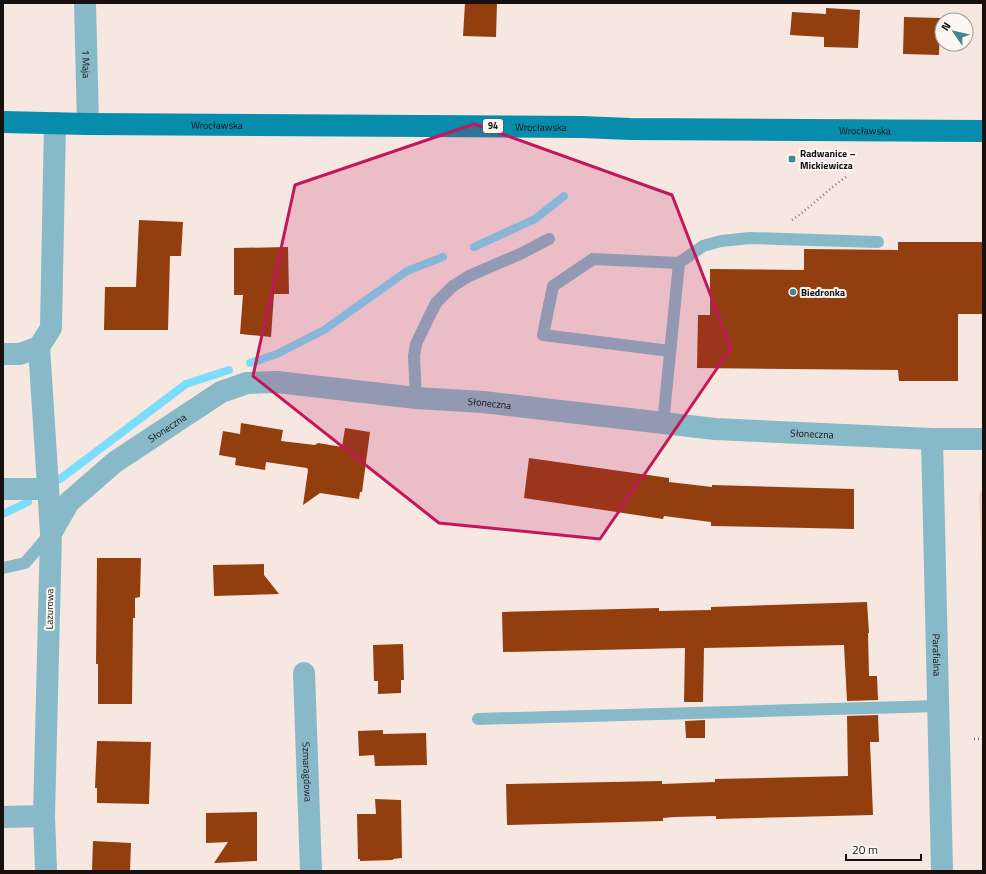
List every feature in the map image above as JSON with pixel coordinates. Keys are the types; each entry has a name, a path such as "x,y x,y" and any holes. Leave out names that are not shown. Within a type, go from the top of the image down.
{"main road":[{"name":"Wrocławska","path":"3,122 88,124 574,126 630,128 983,131"}],"street":[{"name":"1 Maja","path":"85,3 88,124"},
{"path":"3,354 20,354 38,347 51,328 55,123"},
{"name":"Lazurowa","path":"38,347 51,533 44,816 46,871"},
{"name":"Słoneczna","path":"51,533 69,502 115,462 221,392 247,383 277,382 416,398 482,402 715,429 932,439 983,439"},
{"name":"Parafialna","path":"932,439 942,871"},
{"path":"3,489 48,489"},
{"name":"Szmaragdowa","path":"304,673 311,871"},
{"path":"3,817 44,816"}],"lane":[{"path":"416,398 414,356 416,344 436,303 452,286 464,279 485,268 520,254 549,239"},
{"path":"670,351 543,335 553,286 593,259 679,263 702,246 721,241 761,239 878,242"},
{"path":"663,424 679,263"},
{"path":"3,568 25,563 51,533"},
{"path":"478,719 939,706"}],"path":[{"path":"761,239 801,214 828,189 846,177"},
{"path":"974,739 983,740"}],"highlighted area":[{"path":"474,124 672,195 731,348 600,539 439,523 253,376 295,185"}],"shaded area":[{"path":"983,489 983,599 979,493"}],"building":[{"path":"465,3 497,3 496,37 463,36"},
{"path":"826,8 860,10 858,48 824,47 824,37 790,35 792,12 826,14"},
{"path":"904,17 934,18 934,52 939,52 939,55 903,54"},
{"path":"139,220 183,222 181,256 170,256 168,330 104,330 105,287 136,287"},
{"path":"898,242 983,242 983,314 958,314 958,381 899,381 898,370 697,368 698,315 710,315 710,269 804,270 804,249 898,250"},
{"path":"288,247 289,294 274,294 271,337 240,334 243,295 234,295 234,248"},
{"path":"241,423 283,430 281,441 315,445 318,443 342,447 345,428 370,432 362,492 360,492 359,499 320,493 303,505 308,470 307,468 266,462 265,470 235,465 236,458 219,455 223,431 240,434"},
{"path":"529,458 669,478 669,482 712,487 712,485 854,489 854,529 711,526 711,522 664,516 663,519 524,498"},
{"path":"97,558 141,558 140,597 135,598 135,618 133,618 132,704 98,704 98,664 96,664"},
{"path":"264,564 264,575 279,594 214,596 213,565"},
{"path":"867,602 869,676 877,676 878,700 847,701 844,645 704,648 703,702 684,702 685,648 503,652 502,612 659,608 659,611 711,610 711,607"},
{"path":"403,644 404,680 401,680 401,693 378,694 378,681 374,681 373,645"},
{"path":"878,715 879,742 870,742 873,815 716,819 716,816 674,817 663,818 663,821 507,825 506,784 662,781 662,784 715,782 715,779 848,776 847,716"},
{"path":"705,720 705,738 686,738 685,721"},
{"path":"383,730 383,734 426,733 427,765 375,766 374,755 359,756 358,731"},
{"path":"97,741 151,742 149,804 97,803 97,788 95,788"},
{"path":"375,799 401,800 402,858 393,860 360,861 360,859 358,859 357,814 376,814"},
{"path":"257,812 257,861 214,863 228,842 206,843 206,813"},
{"path":"93,841 131,843 130,871 92,871"}],"waterway":[{"path":"474,247 535,219 564,196"},
{"path":"250,363 277,354 324,330 407,271 443,257"},
{"path":"60,479 186,384 229,370"},
{"path":"3,514 28,502"}],"place":[{"name":"Radwanice – Mickiewicza","path":"792,159"},
{"name":"Biedronka","path":"793,292"}]}
